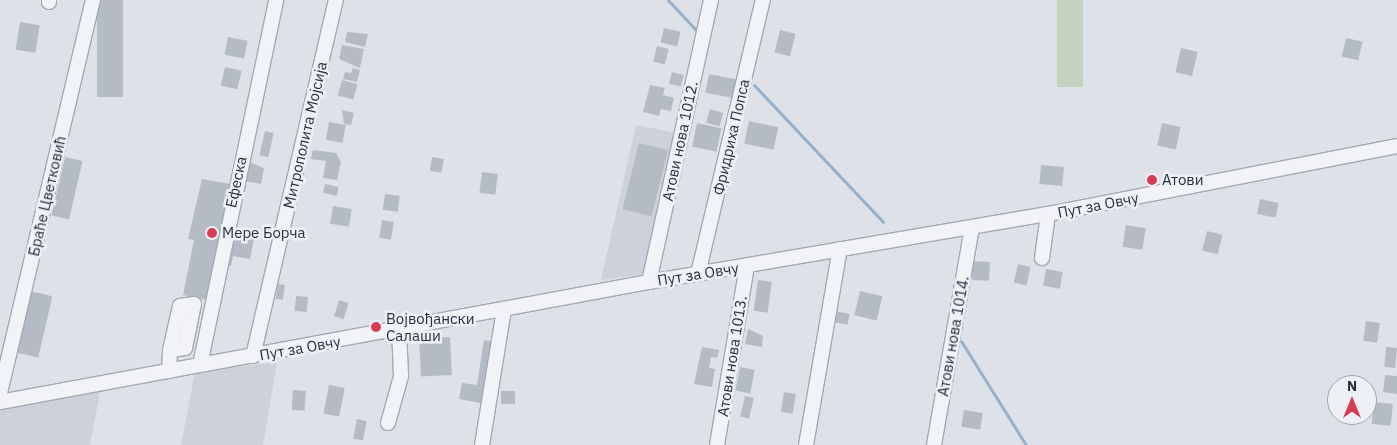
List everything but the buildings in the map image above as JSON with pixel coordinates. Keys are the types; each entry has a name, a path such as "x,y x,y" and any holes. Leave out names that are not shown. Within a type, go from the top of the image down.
{"street":[{"name":"Браће Цветковић","path":"0,393 93,0"},
{"name":"Ефеска","path":"200,365 276,0"},
{"name":"Митрополита Мојсија","path":"252,356 336,0"},
{"name":"Атови нова 1012.","path":"649,282 711,0"},
{"name":"Фридриха Попса","path":"698,274 763,0"},
{"name":"Пут за Овчу","path":"0,402 649,282 1048,214 1397,146"},
{"path":"1042,258 1048,214"},
{"name":"Атови нова 1014.","path":"934,445 972,227"},
{"path":"806,445 840,249"},
{"name":"Атови нова 1013.","path":"717,445 747,266"},
{"path":"482,445 504,309"},
{"path":"388,423 401,376 399,329"},
{"path":"169,371 170,350"}],"shaded area":[{"path":"636,125 677,133 657,272 601,280"},
{"path":"277,362 263,445 181,445 195,372"},
{"path":"100,392 90,445 0,445 0,410"}],"green space":[{"path":"1057,0 1083,0 1083,87 1057,87"}],"waterway":[{"path":"668,0 696,30"},
{"path":"754,85 883,222"},
{"path":"961,341 1026,445"}],"place":[{"name":"Атови","path":"1152,180"},
{"name":"Мере Борча","path":"212,233"},
{"name":"Војвођански Салаши","path":"376,327"}]}
